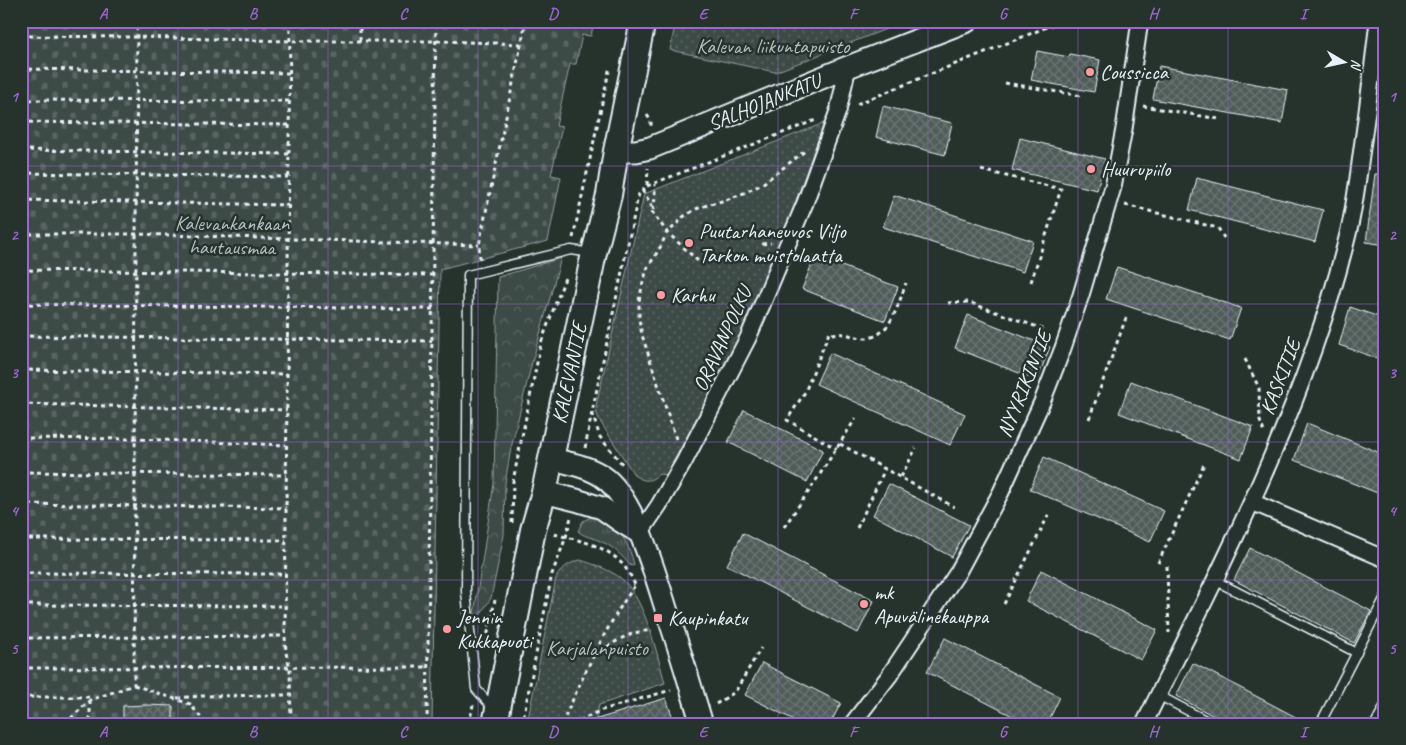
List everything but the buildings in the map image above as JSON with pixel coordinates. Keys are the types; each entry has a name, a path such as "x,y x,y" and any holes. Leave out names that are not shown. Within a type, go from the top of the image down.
{"main road":[{"name":"KALEVANTIE","path":"496,718 533,530 544,492 594,253 609,195 616,150 643,21"}],"street":[{"name":"SALHOJANKATU","path":"616,150 636,151 650,148 848,67 967,21"},
{"name":"NYYRIKINTIE","path":"852,724 889,676 958,572 1001,492 1042,402 1081,295 1113,187 1126,120 1140,21"},
{"name":"KASKITIE","path":"1144,724 1252,502 1311,358 1348,235 1357,189 1378,21"},
{"name":"ORAVANPOLKU","path":"640,533 684,462 748,338 794,229 829,137 838,111 848,67"},
{"path":"551,459 582,467 602,476 616,489 626,505 640,533 652,564 665,636 702,724"},
{"path":"544,492 602,508 640,533"},
{"path":"1252,502 1385,559"}],"lane":[{"path":"496,718 476,689 466,592 468,275 570,250 594,253"},
{"path":"1214,580 1357,654"},
{"path":"1320,724 1385,597"},
{"path":"1158,695 1213,724"},
{"path":"1375,724 1385,705"}],"path":[{"path":"134,685 137,21"},
{"path":"65,724 90,700 134,685 190,704 206,724 290,723 290,668 286,654 285,606 290,21"},
{"path":"360,21 360,40"},
{"path":"427,724 436,21"},
{"path":"480,272 480,245 526,21"},
{"path":"1240,21 1240,27"},
{"path":"21,36 136,36 290,41 360,40 522,44"},
{"path":"512,525 513,480 541,343 564,282 611,59"},
{"path":"21,69 290,73"},
{"path":"1005,83 1082,96"},
{"path":"21,100 289,101"},
{"path":"1139,105 1219,119"},
{"path":"582,467 637,201 639,194 647,186 651,121 647,116 646,110"},
{"path":"21,122 289,125"},
{"path":"672,427 642,335 639,319 639,301 648,267 667,232 696,209 744,194 762,184 804,151 829,137"},
{"path":"21,150 289,154"},
{"path":"981,170 1061,190 1030,285"},
{"path":"21,173 288,177"},
{"path":"652,212 655,184"},
{"path":"642,190 651,204 652,212 667,232 699,262"},
{"path":"21,200 288,205"},
{"path":"1120,204 1218,228 1224,238"},
{"path":"21,234 136,234 480,245"},
{"path":"21,270 433,275"},
{"path":"837,449 787,420 805,392 831,334 841,333 864,338 875,337 892,321 906,283"},
{"path":"948,304 968,302 1042,328"},
{"path":"21,304 433,309"},
{"path":"1089,419 1126,318"},
{"path":"21,336 432,341"},
{"path":"1245,359 1259,388 1260,421 1267,438"},
{"path":"21,370 287,374"},
{"path":"21,404 287,410"},
{"path":"784,527 856,418"},
{"path":"21,438 135,438 286,445"},
{"path":"840,444 954,507"},
{"path":"901,477 916,448"},
{"path":"1158,563 1205,462"},
{"path":"857,528 885,469"},
{"path":"21,472 286,475"},
{"path":"522,724 552,574 566,537 576,500"},
{"path":"21,504 286,508"},
{"path":"1004,604 1049,514"},
{"path":"566,537 601,547 616,558 626,567 638,592"},
{"path":"21,540 286,540"},
{"path":"562,724 581,680 621,606 652,564"},
{"path":"1167,566 1169,634"},
{"path":"21,573 286,574"},
{"path":"484,650 497,592"},
{"path":"21,606 285,606"},
{"path":"650,623 653,631 665,636"},
{"path":"594,656 617,641 637,632 646,630 665,636"},
{"path":"21,638 285,636"},
{"path":"715,705 735,692 762,648"},
{"path":"21,668 428,667"},
{"path":"668,683 673,698"},
{"path":"469,724 476,689"},
{"path":"572,724 602,710 671,690"},
{"path":"174,698 290,695"},
{"path":"21,697 97,698"},
{"path":"90,700 90,724"}],"green space":[{"name":"Kalevankankaan hautausmaa","path":"21,21 594,21 591,36 582,35 576,64 570,64 556,126 562,127 551,175 561,177 548,241 440,269 432,724 21,724"},
{"name":"Kalevan liikuntapuisto","path":"676,21 907,21 775,72 670,50"},
{"path":"824,123 787,225 739,340 666,475 659,474 653,479 647,480 635,476 601,423 596,406 644,194"},
{"path":"561,258 531,366 511,448 505,483 504,535 491,598 480,615 474,614 494,483 498,277"},
{"path":"595,515 622,535 634,565 631,566 609,545 583,535 578,531 583,521"},
{"name":"Karjalanpuisto","path":"580,560 616,575 632,591 645,616 665,683 599,705 595,724 527,724 556,578 566,566"}],"place":[{"name":"Coussicca","path":"1090,72"},
{"name":"Huurupiilo","path":"1091,169"},
{"name":"Puutarhaneuvos Viljo Tarkon muistolaatta","path":"689,243"},
{"name":"Karhu","path":"661,295"},
{"name":"mk Apuvälinekauppa","path":"864,604"},
{"name":"Kaupinkatu","path":"658,618"},
{"name":"Jennin Kukkapuoti","path":"447,629"}]}
